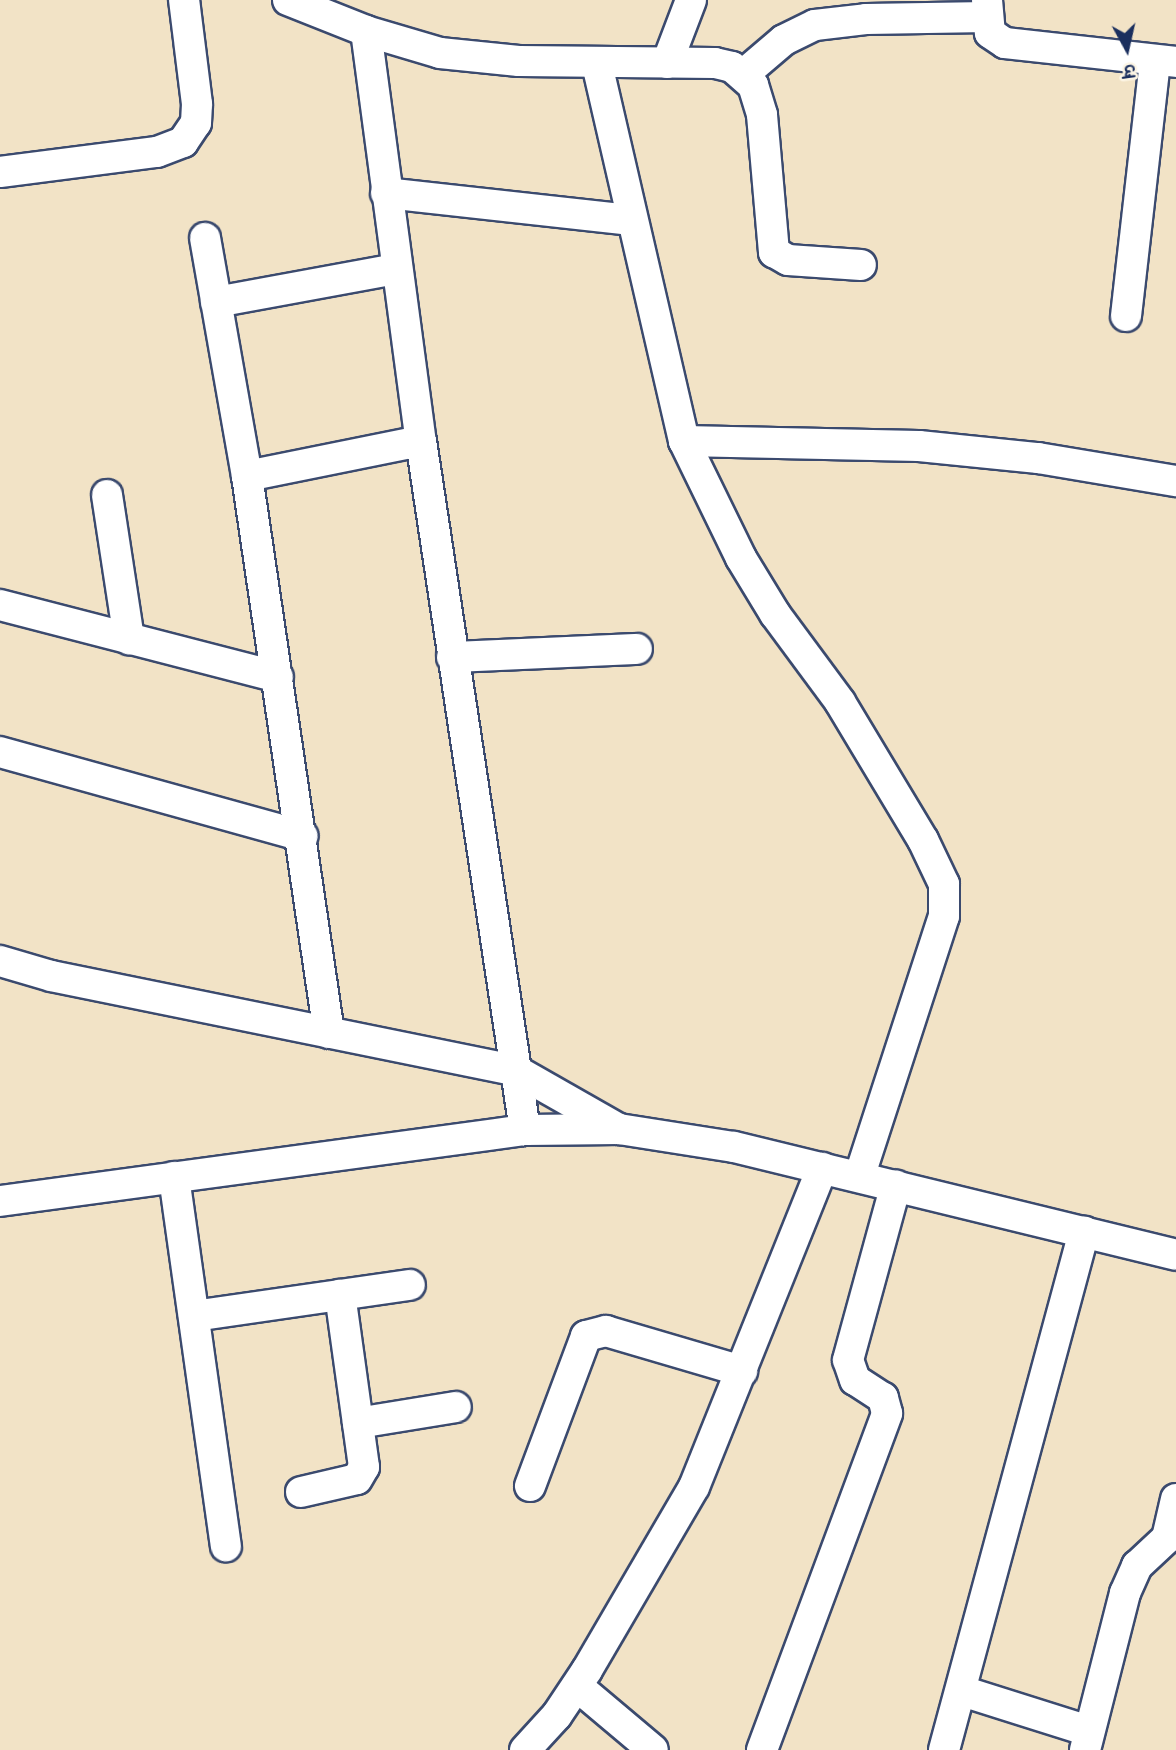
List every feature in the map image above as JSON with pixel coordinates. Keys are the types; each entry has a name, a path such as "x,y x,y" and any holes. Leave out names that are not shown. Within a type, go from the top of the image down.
{"street":[{"path":"0,172 158,152 183,142 196,123 198,104 184,0"},
{"path":"288,0 366,31 453,55 597,64 715,63 744,74 753,85 762,115 774,252 788,260 861,265"},
{"path":"667,64 691,0"},
{"path":"744,74 784,40 815,25 988,9 990,33 1005,43 1166,62 1126,316"},
{"path":"366,31 396,269 452,657 525,1130"},
{"path":"597,64 684,441 741,558 775,614 839,702 923,840 944,884 944,916 859,1177"},
{"path":"386,192 631,220"},
{"path":"205,238 247,476 303,836 329,1034"},
{"path":"216,302 396,269"},
{"path":"247,476 421,441"},
{"path":"684,441 919,446 1038,458 1176,481"},
{"path":"107,495 129,639"},
{"path":"0,605 278,677"},
{"path":"452,657 637,649"},
{"path":"0,752 303,836"},
{"path":"0,961 51,976 515,1070 619,1129"},
{"path":"0,1201 525,1130 619,1129 734,1147 1176,1255"},
{"path":"524,1750 577,1686 694,1487 822,1168"},
{"path":"174,1177 226,1546"},
{"path":"762,1750 887,1413 883,1398 855,1380 848,1360 896,1185"},
{"path":"944,1750 1083,1232"},
{"path":"194,1316 410,1285"},
{"path":"301,1492 358,1479 364,1467 340,1295"},
{"path":"530,1486 586,1336 606,1331 742,1371"},
{"path":"358,1423 456,1407"},
{"path":"962,1691 1087,1740 1125,1592 1137,1566 1167,1538 1176,1499"},
{"path":"577,1686 653,1750"}]}
